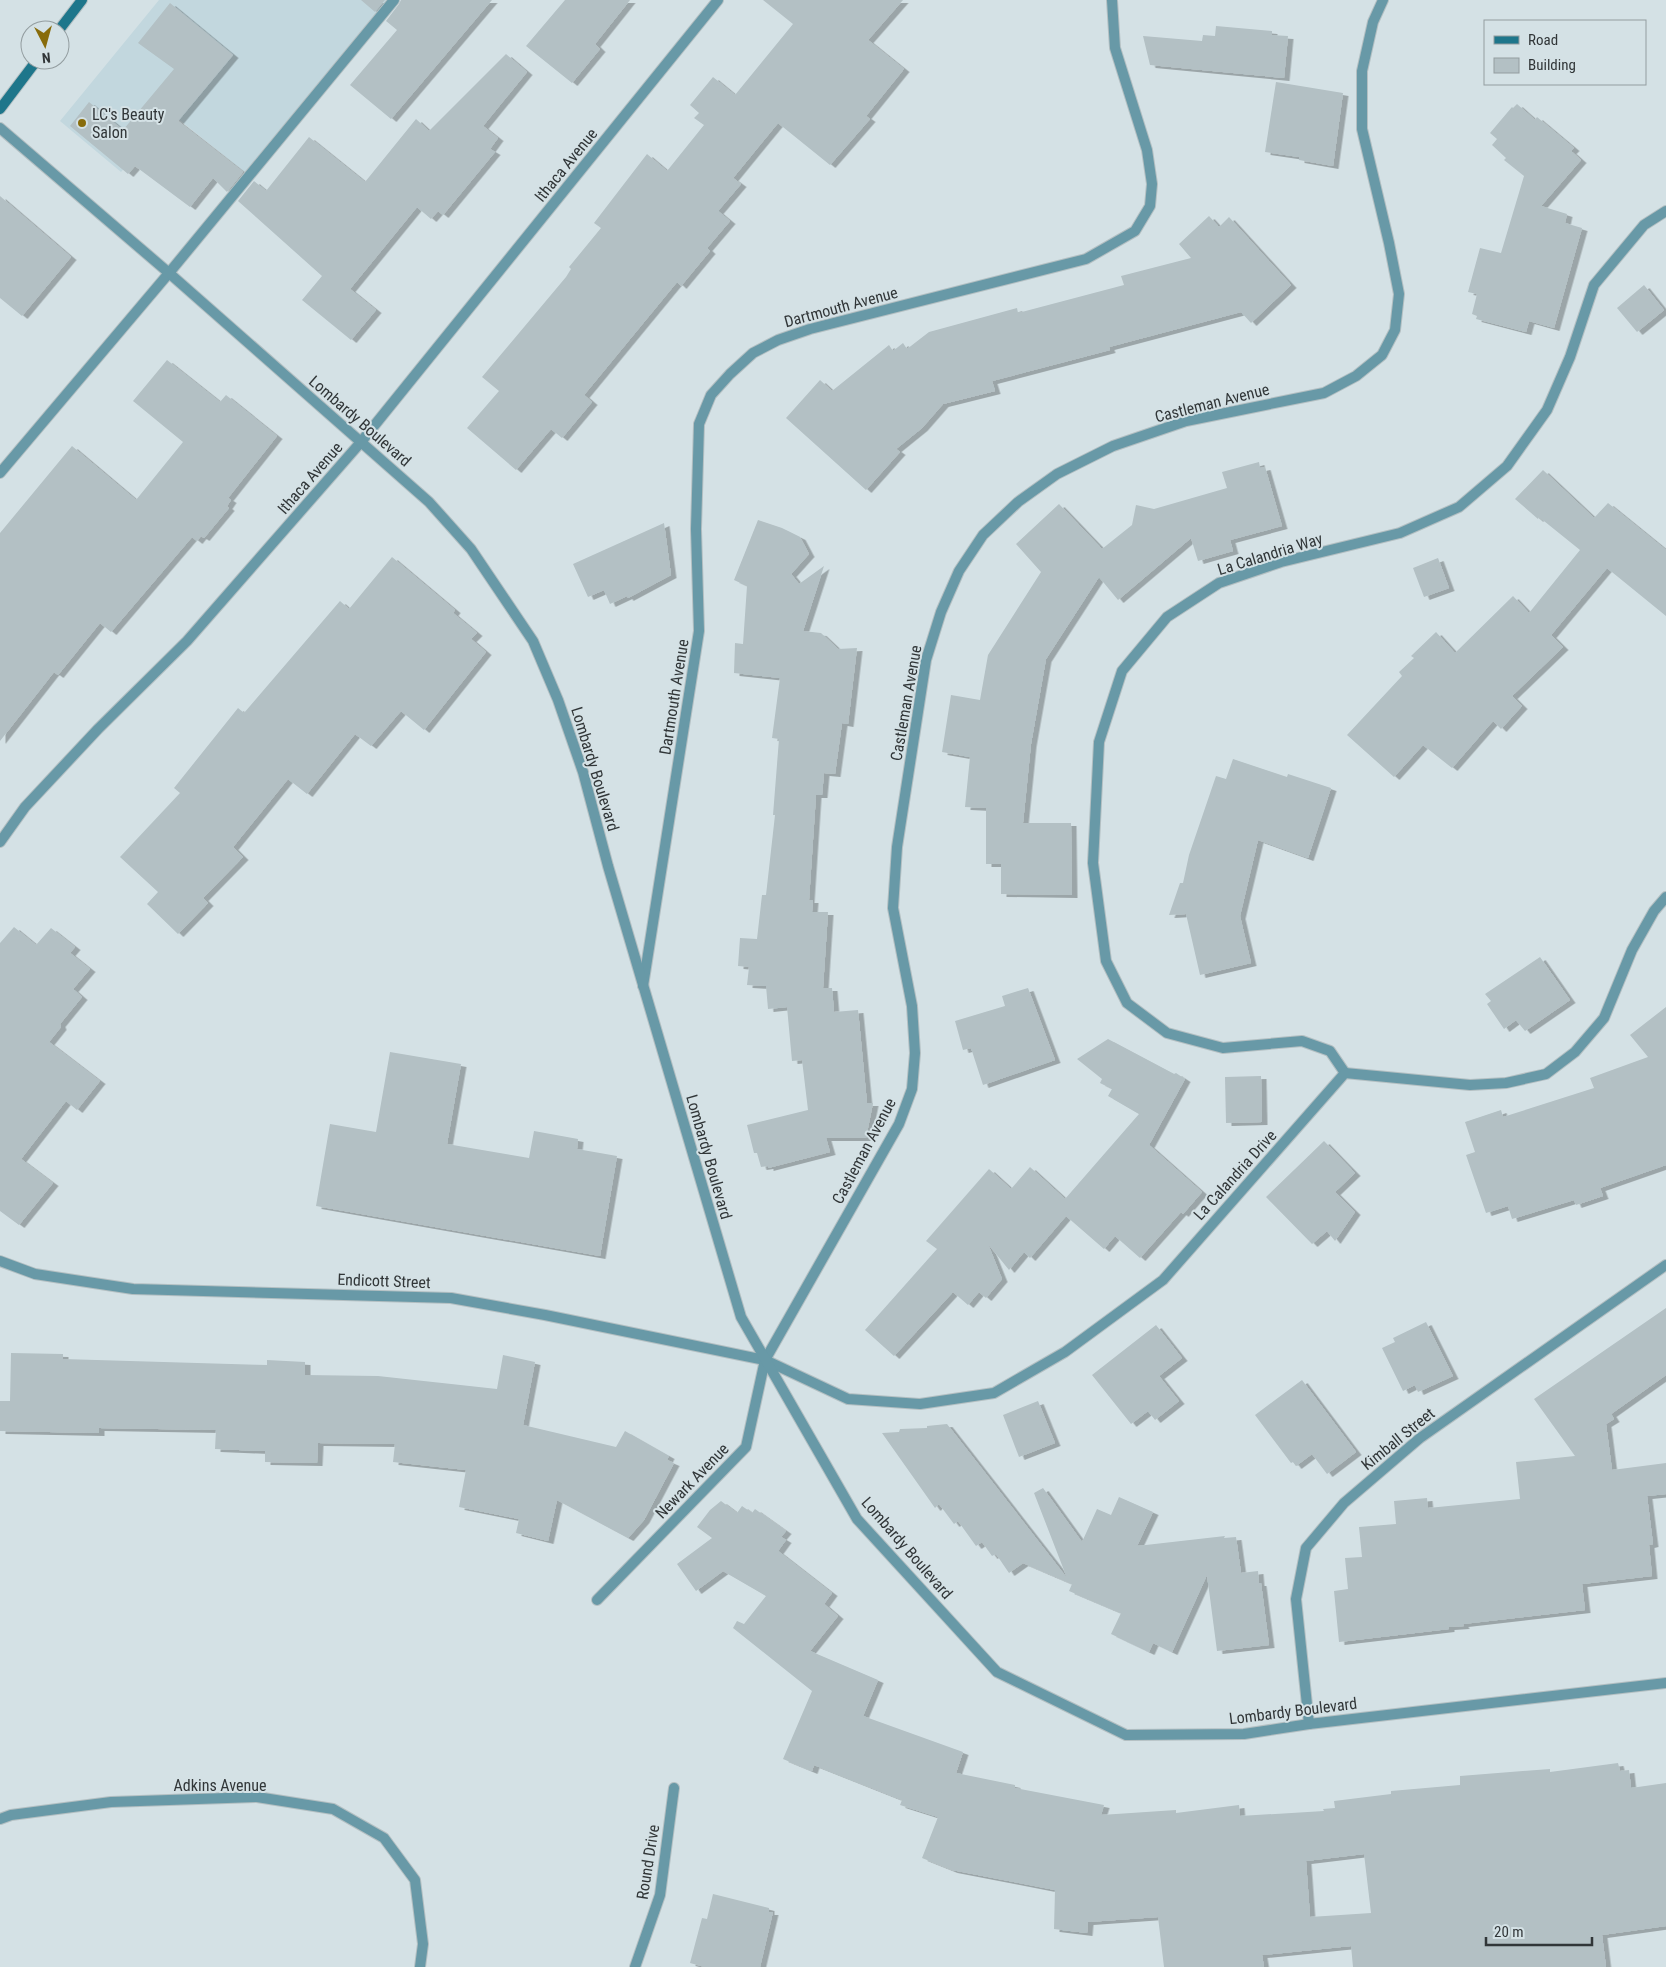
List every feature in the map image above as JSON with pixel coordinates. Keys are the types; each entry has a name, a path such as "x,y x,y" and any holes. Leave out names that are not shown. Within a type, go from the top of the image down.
{"main road":[{"path":"67,20 82,0"},
{"path":"0,109 29,70"}],"street":[{"path":"0,474 394,0"},
{"name":"Ithaca Avenue","path":"0,842 25,808 98,729 187,641 361,442 718,0"},
{"name":"Dartmouth Avenue","path":"643,986 699,631 696,529 699,424 711,395 753,353 778,340 810,329 1086,259 1135,231 1150,206 1152,184 1147,150 1115,48 1112,0"},
{"name":"Castleman Avenue","path":"765,1360 899,1124 912,1089 915,1053 912,1006 893,908 897,847 926,660 941,612 959,571 983,535 1018,502 1057,474 1113,446 1186,421 1324,393 1356,376 1382,355 1395,330 1399,294 1390,243 1362,129 1362,71 1373,22 1383,0"},
{"name":"Lombardy Boulevard","path":"0,128 169,273 429,502 465,542 534,641 558,700 583,772 740,1318 858,1519 997,1672 1126,1735 1244,1734 1308,1724 1666,1683"},
{"name":"La Calandria Way","path":"1345,1073 1330,1051 1302,1041 1223,1048 1167,1033 1127,1003 1106,961 1093,863 1099,742 1122,671 1167,617 1219,584 1281,562 1400,533 1459,507 1507,466 1547,410 1570,357 1594,285 1644,225 1666,211"},
{"path":"1345,1073 1470,1085 1506,1082 1546,1074 1575,1052 1604,1018 1632,950 1654,911 1666,898"},
{"name":"La Calandria Drive","path":"765,1360 848,1399 920,1404 994,1394 1065,1352 1163,1280 1345,1073"},
{"name":"Endicott Street","path":"0,1261 34,1274 133,1289 451,1298 545,1315 765,1360"},
{"name":"Kimball Street","path":"1308,1724 1296,1599 1306,1548 1344,1503 1420,1438 1666,1265"},
{"name":"Newark Avenue","path":"597,1600 746,1447 765,1360"},
{"name":"Round Drive","path":"635,1967 660,1895 674,1788"},
{"name":"Adkins Avenue","path":"0,1819 11,1815 111,1802 257,1797 333,1809 384,1838 415,1880 424,1944 420,1967"}],"shaded area":[{"path":"159,0 387,0 246,173 172,114 121,172 60,121"}],"building":[{"path":"361,0 385,0 375,12"},
{"path":"401,0 492,0 391,119 350,85 397,30 386,21"},
{"path":"565,0 630,0 595,44 600,49 572,83 526,46"},
{"path":"763,0 903,0 868,40 904,69 866,116 870,119 830,165 778,123 733,178 741,184 718,211 730,221 707,248 710,251 681,286 677,282 584,395 592,402 562,438 551,429 516,470 467,428 499,391 482,377 566,277 571,269 569,267 601,228 594,223 647,154 667,171 704,125 694,118 699,113 690,105 713,77 735,95 793,24"},
{"path":"170,3 233,55 178,121 243,172 227,192 213,178 190,207 135,166 128,174 70,126 89,102 123,130 174,69 138,43"},
{"path":"1216,26 1272,31 1272,35 1288,36 1284,78 1150,65 1143,36 1202,41 1203,35 1215,36"},
{"path":"506,54 527,72 483,126 498,138 490,149 495,152 443,215 438,211 431,219 417,207 350,289 376,310 351,340 302,300 322,276 238,201 254,181 266,191 309,137 365,182 416,119 429,131"},
{"path":"1276,82 1343,93 1333,166 1299,160 1299,157 1265,152"},
{"path":"1517,104 1535,120 1537,117 1574,148 1571,151 1581,160 1541,206 1567,214 1565,223 1582,228 1554,328 1529,321 1526,332 1476,319 1477,316 1472,314 1477,294 1468,292 1480,248 1501,253 1524,176 1504,160 1506,158 1492,145 1497,139 1490,133 1512,107"},
{"path":"0,196 71,257 22,316 0,298"},
{"path":"1209,216 1219,227 1229,217 1291,285 1251,323 1241,312 1109,347 1110,350 992,381 995,391 943,404 922,428 896,449 900,452 866,490 786,418 820,380 832,391 889,345 893,351 903,343 907,349 929,332 1017,308 1018,313 1124,285 1121,276 1191,258 1179,244"},
{"path":"1644,285 1664,310 1637,332 1617,308"},
{"path":"167,360 220,402 226,395 277,436 228,498 231,500 227,506 229,508 204,538 201,536 197,541 192,537 111,632 100,623 58,675 54,672 0,741 0,533 72,446 136,500 183,442 133,401"},
{"path":"1259,462 1260,468 1265,467 1282,526 1230,540 1233,551 1198,561 1191,538 1118,600 1099,577 1046,659 1031,744 1023,823 1071,823 1072,895 1001,894 1001,864 986,864 986,808 965,807 970,757 942,752 951,695 980,700 988,655 1041,572 1016,544 1059,504 1102,549 1132,525 1136,505 1154,509 1227,488 1222,472"},
{"path":"1543,470 1594,518 1608,503 1666,550 1666,616 1607,568 1551,635 1563,647 1512,696 1522,706 1501,729 1493,721 1452,768 1423,745 1394,777 1347,735 1402,676 1399,672 1414,658 1411,656 1436,632 1455,653 1513,596 1529,613 1580,550 1539,517 1538,519 1515,499"},
{"path":"758,520 782,528 800,537 809,554 791,574 799,584 824,566 803,631 821,633 838,649 857,648 848,724 842,723 835,774 824,773 822,795 816,795 809,900 813,900 812,912 828,912 823,988 832,988 834,1012 858,1010 867,1103 873,1103 866,1138 826,1138 830,1152 768,1168 768,1166 761,1167 757,1153 754,1153 747,1125 808,1110 802,1060 792,1061 787,1007 768,1009 766,986 747,985 749,967 738,966 740,938 757,939 762,895 766,895 775,815 773,815 779,739 772,738 780,678 734,673 735,643 743,644 747,586 734,580"},
{"path":"664,523 671,575 628,598 627,596 610,604 604,590 588,597 573,564"},
{"path":"392,557 455,610 453,613 477,633 471,639 486,652 424,730 401,711 371,746 355,734 307,794 288,779 233,847 243,857 203,898 208,903 178,934 147,904 158,892 120,857 180,793 174,788 238,708 244,713 340,601 349,609"},
{"path":"1438,558 1449,588 1424,597 1413,568"},
{"path":"1233,759 1287,777 1288,774 1331,788 1308,858 1258,840 1240,916 1251,963 1200,975 1186,914 1169,915 1180,883 1183,883 1189,855 1216,776 1226,779"},
{"path":"14,927 36,945 51,928 75,947 70,953 90,969 73,989 82,997 60,1024 61,1027 49,1042 100,1081 77,1110 66,1101 21,1159 53,1183 19,1225 0,1211 0,943"},
{"path":"1540,957 1570,1000 1525,1031 1516,1020 1504,1029 1487,1004 1491,1001 1485,994"},
{"path":"1028,988 1055,1060 983,1085 971,1048 963,1050 955,1021 1005,1006 1002,996"},
{"path":"1666,1007 1666,1165 1600,1188 1603,1196 1576,1205 1574,1200 1512,1219 1508,1206 1486,1213 1466,1155 1475,1152 1465,1122 1501,1110 1503,1117 1594,1088 1590,1078 1648,1057 1630,1035"},
{"path":"1108,1039 1185,1079 1149,1145 1202,1192 1183,1214 1181,1212 1140,1258 1115,1236 1104,1249 1066,1216 1030,1258 1024,1252 1009,1270 988,1244 1002,1279 986,1298 979,1292 968,1305 953,1292 894,1356 865,1330 937,1249 926,1241 989,1169 1011,1189 1030,1167 1065,1199 1139,1114 1108,1096 1112,1089 1100,1083 1102,1079 1077,1059"},
{"path":"390,1052 461,1064 447,1144 529,1158 534,1131 578,1139 577,1149 617,1156 600,1256 316,1206 330,1124 376,1132"},
{"path":"1261,1076 1262,1122 1226,1123 1225,1077"},
{"path":"1324,1141 1355,1173 1335,1192 1355,1212 1335,1241 1327,1231 1312,1244 1266,1197"},
{"path":"1666,1308 1666,1375 1611,1414 1614,1419 1606,1424 1612,1470 1666,1463 1666,1494 1647,1496 1653,1544 1649,1545 1652,1576 1582,1584 1585,1610 1463,1624 1464,1626 1449,1627 1449,1629 1339,1642 1334,1591 1348,1589 1345,1558 1362,1557 1359,1527 1396,1524 1394,1501 1427,1498 1428,1508 1520,1499 1516,1462 1575,1456 1534,1399"},
{"path":"1426,1322 1453,1376 1418,1392 1415,1385 1403,1391 1382,1348 1395,1342 1393,1338"},
{"path":"1156,1325 1182,1358 1159,1376 1179,1401 1155,1420 1148,1411 1131,1424 1092,1375"},
{"path":"11,1353 63,1354 63,1359 267,1365 267,1360 305,1362 305,1375 378,1376 497,1389 503,1355 535,1362 523,1425 616,1447 625,1431 669,1456 667,1460 674,1463 644,1520 628,1538 557,1500 548,1541 516,1533 519,1519 459,1507 466,1470 393,1462 395,1444 318,1443 317,1463 265,1462 265,1451 215,1449 216,1430 99,1428 99,1433 0,1431 0,1401 10,1401"},
{"path":"1302,1380 1356,1452 1327,1474 1312,1454 1296,1466 1293,1462 1291,1463 1255,1415"},
{"path":"1038,1401 1055,1443 1019,1457 1003,1415"},
{"path":"947,1424 1067,1578 1034,1493 1043,1488 1082,1542 1097,1509 1111,1515 1119,1497 1153,1512 1137,1546 1225,1536 1224,1538 1236,1537 1241,1573 1258,1571 1269,1645 1217,1651 1207,1575 1172,1652 1153,1643 1149,1652 1111,1634 1121,1613 1069,1591 1072,1584 1023,1563 1009,1573 996,1554 992,1556 982,1542 976,1546 958,1521 954,1524 939,1504 935,1508 882,1433"},
{"path":"721,1501 737,1513 742,1506 752,1513 755,1509 786,1531 781,1537 786,1540 778,1551 832,1593 824,1604 838,1616 810,1651 878,1680 863,1716 963,1752 956,1773 1015,1785 1015,1788 1104,1805 1101,1815 1176,1810 1176,1813 1239,1805 1240,1816 1324,1811 1323,1809 1335,1808 1334,1801 1391,1794 1391,1791 1460,1785 1460,1776 1550,1769 1550,1772 1618,1763 1620,1771 1629,1770 1631,1788 1666,1783 1666,1926 1602,1935 1606,1967 1353,1967 1351,1946 1262,1955 1264,1967 1164,1967 1158,1917 1088,1922 1087,1933 1054,1929 1055,1890 952,1870 922,1858 938,1817 900,1805 902,1800 814,1765 812,1771 783,1759 812,1691 733,1628 737,1621 744,1624 766,1596 723,1571 696,1591 677,1564 712,1538 697,1527 710,1510","holes":["1364,1854 1371,1913 1310,1917 1306,1861"]},
{"path":"713,1894 769,1908 769,1912 773,1912 760,1967 705,1967 690,1963 702,1918 707,1919"}],"place":[{"name":"LC's Beauty Salon","path":"82,123"}]}
